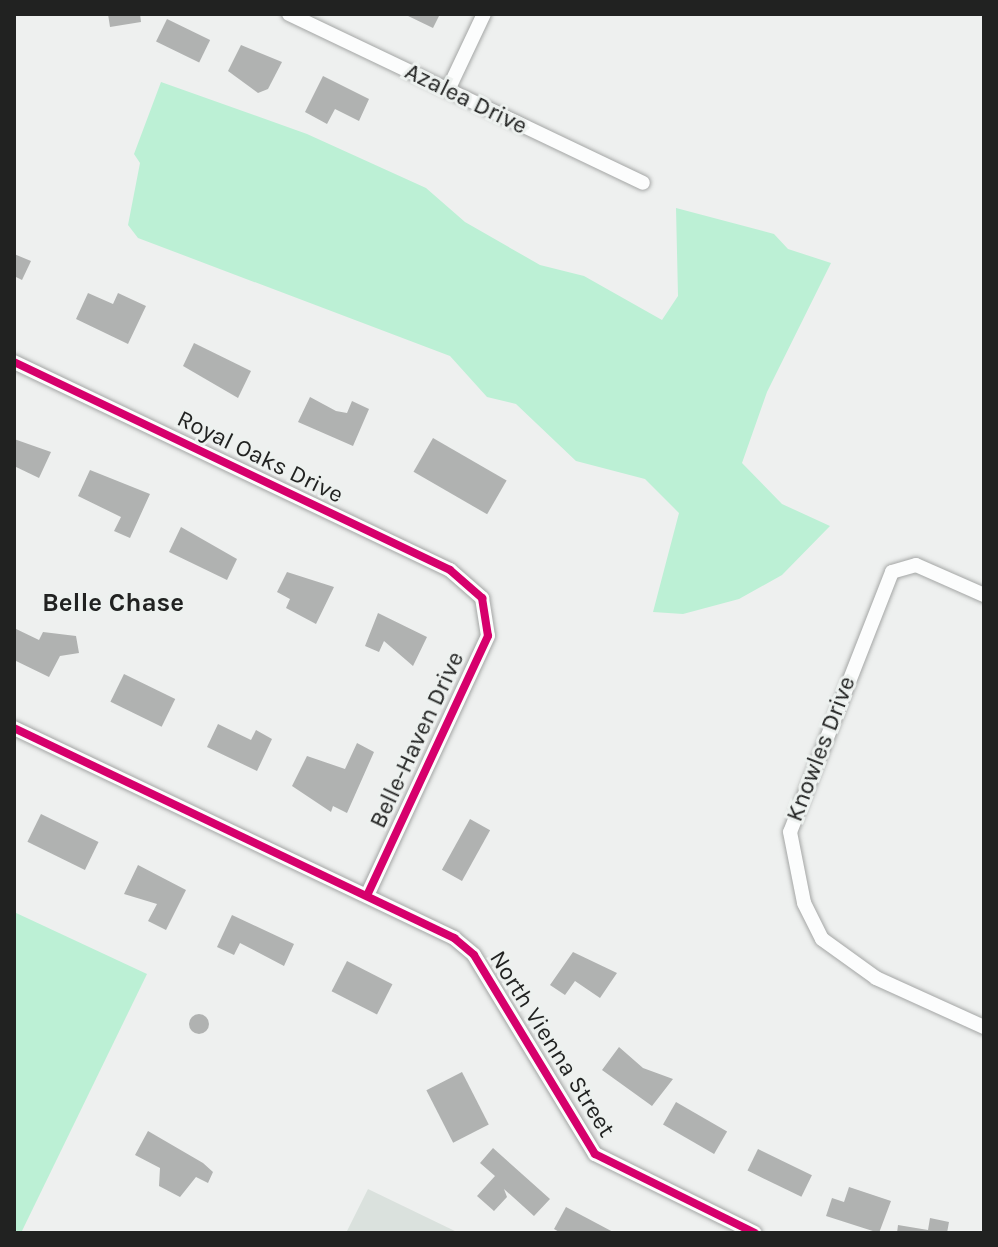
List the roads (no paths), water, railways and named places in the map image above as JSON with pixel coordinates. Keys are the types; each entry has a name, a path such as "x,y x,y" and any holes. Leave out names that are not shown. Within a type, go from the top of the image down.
{"street":[{"name":"Azalea Drive","path":"289,14 643,183"},
{"path":"448,90 484,14"},
{"name":"Royal Oaks Drive","path":"14,362 450,570 482,598"},
{"name":"Knowles Drive","path":"984,595 916,565 892,572 790,832 804,903 822,939 876,978 984,1027"},
{"name":"Belle-Haven Drive","path":"367,895 488,636 482,598"},
{"name":"North Vienna Street","path":"14,728 367,895 474,955 595,1154 755,1233"}],"district":[{"name":"Belle Chase","path":"113,603"}]}
